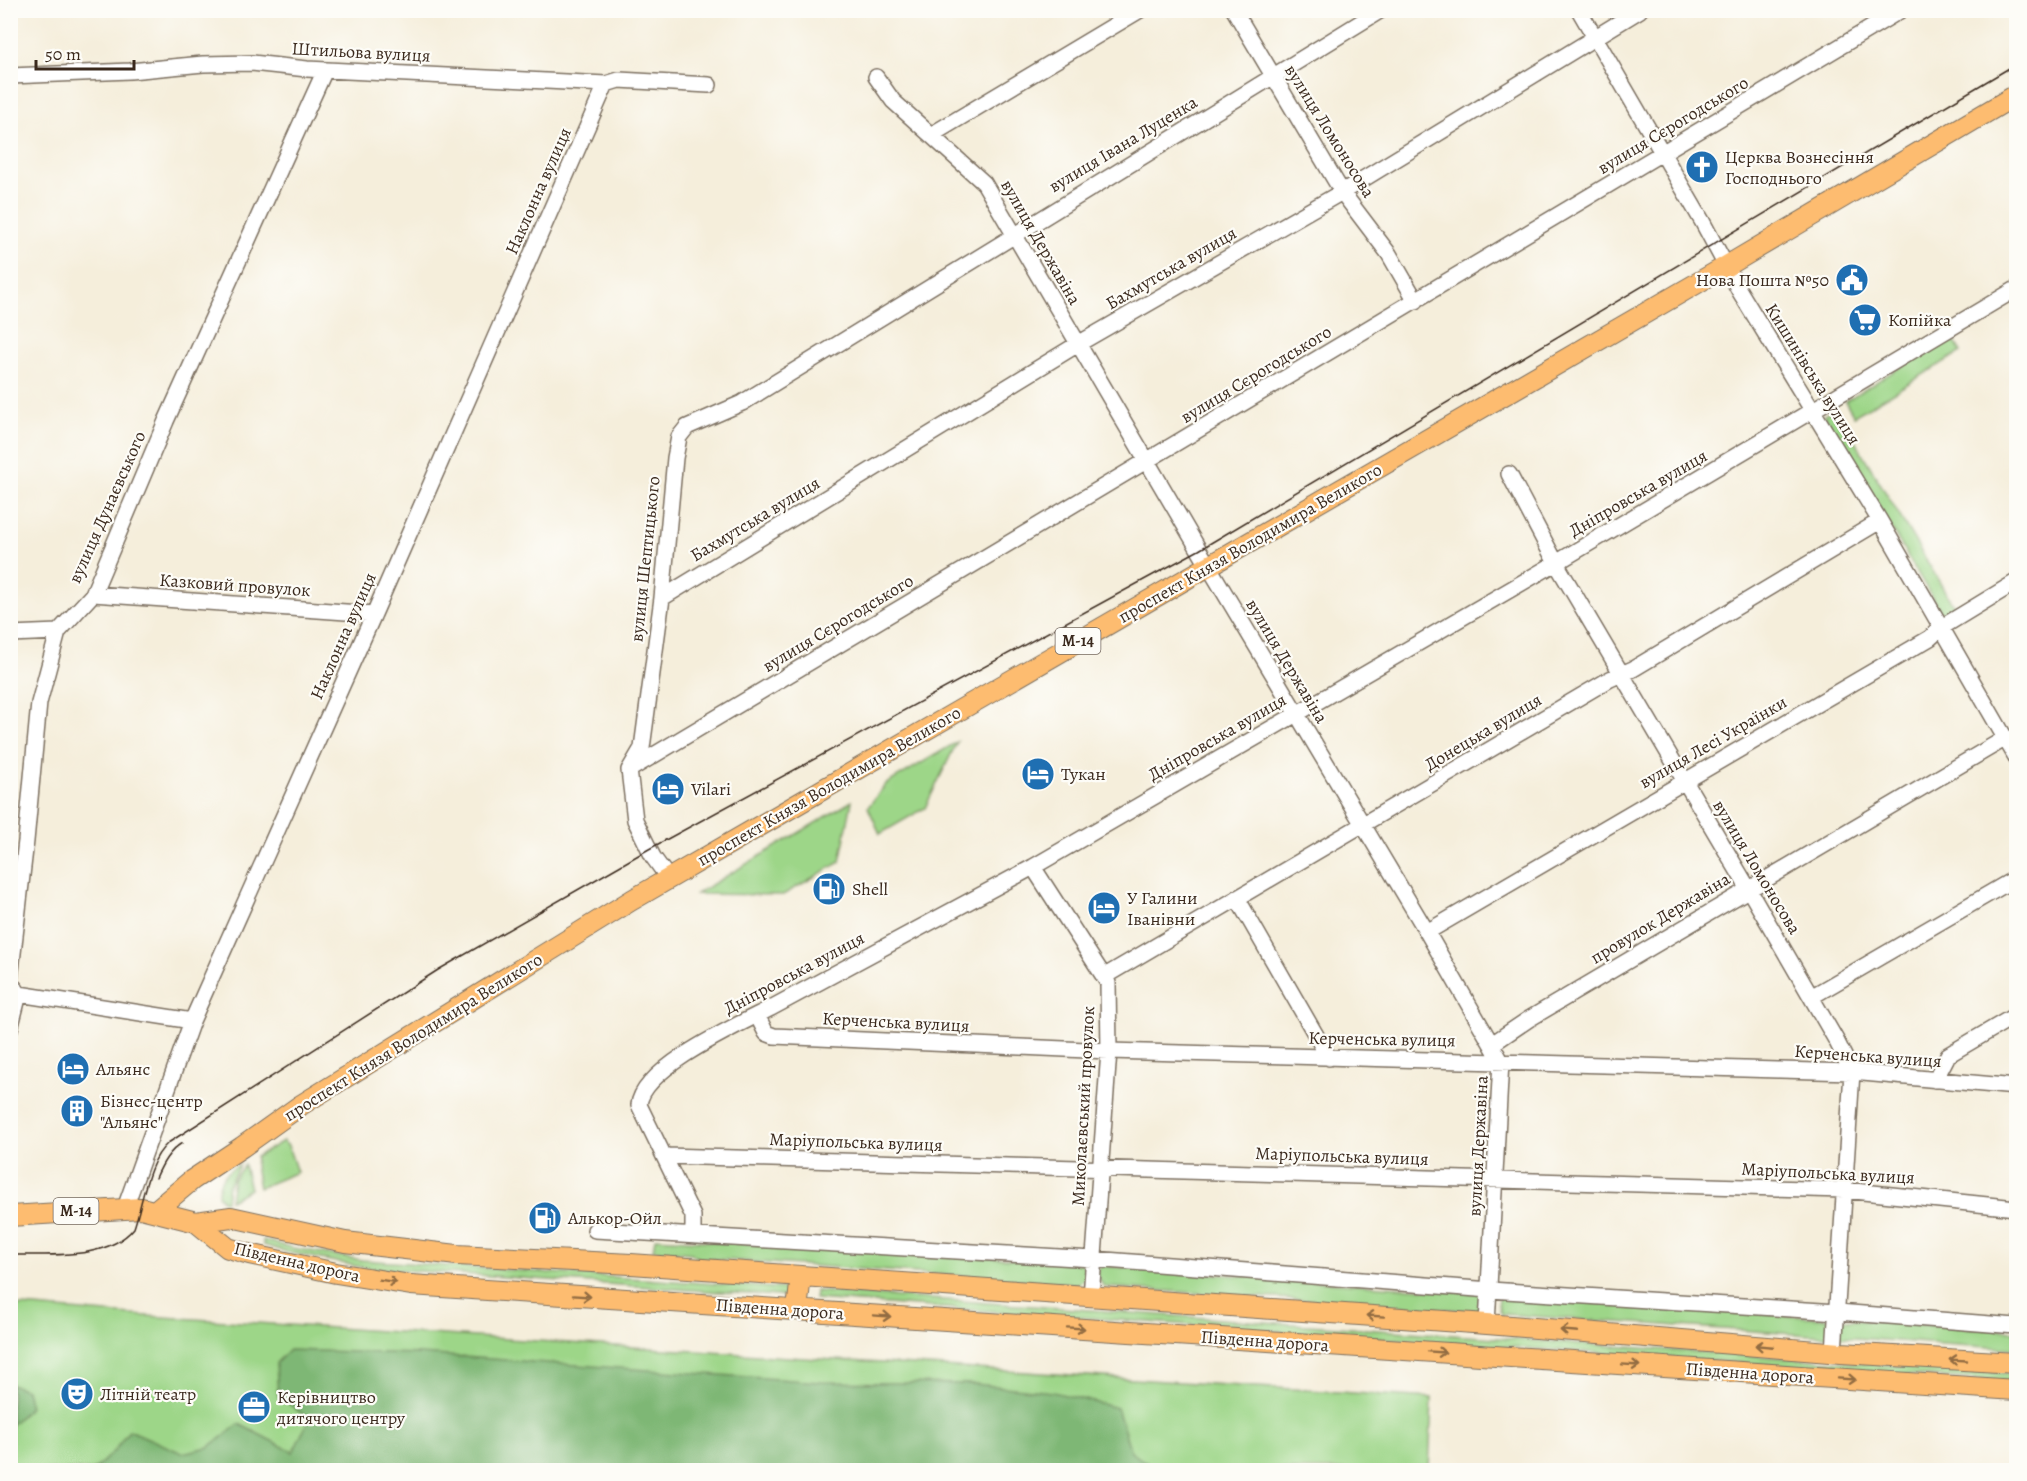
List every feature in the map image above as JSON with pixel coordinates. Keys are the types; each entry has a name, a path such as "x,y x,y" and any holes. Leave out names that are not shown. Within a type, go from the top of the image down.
{"main road":[{"name":"проспект Князя Володимира Великого","path":"155,1211 192,1180 301,1105 669,879 1725,267 2016,95"},
{"name":"М-14","path":"10,1216 125,1208 155,1211 196,1221"},
{"name":"Південна дорога","path":"196,1221 231,1217 345,1242 447,1254 801,1276 1487,1324 1834,1352 2016,1363"},
{"name":"Південна дорога","path":"196,1221 228,1248 336,1273 411,1285 2016,1390"},
{"path":"797,1310 801,1276"}],"street":[{"path":"931,135 1140,10"},
{"name":"вулиця Ломоносова","path":"1234,10 1342,192 1389,254 1416,301"},
{"name":"вулиця Івана Луценка","path":"856,331 1381,10"},
{"name":"Кишинівська вулиця","path":"1579,10 1702,221 1725,267 1880,521 2016,757"},
{"name":"Бахмутська вулиця","path":"662,598 1078,344 1342,192 1640,10"},
{"name":"вулиця Сєрогодського","path":"629,770 1662,155 1901,10"},
{"name":"Штильова вулиця","path":"10,76 252,63 325,70 606,84 619,80 709,85"},
{"name":"вулиця Дунаєвського","path":"19,994 10,979 39,703 58,632 93,594 166,421 325,70"},
{"name":"вулиця Державіна","path":"876,77 893,101 984,183 1501,1061 1487,1324"},
{"name":"Наклонна вулиця","path":"125,1208 192,1021 374,614 606,84"},
{"name":"Дніпровська вулиця","path":"665,1156 641,1111 639,1105 642,1093 650,1082 699,1046 1033,867 1556,563 2016,290"},
{"name":"вулиця Шептицького","path":"629,770 642,748 662,598 675,458 682,432 695,423 742,403 856,331"},
{"name":"вулиця Ломоносова","path":"1509,474 1556,563 1748,888 1852,1072"},
{"name":"Донецька вулиця","path":"1105,976 1610,679 1623,674 1880,521"},
{"name":"вулиця Лесі Українки","path":"1427,932 1930,638 1942,627 2016,582"},
{"name":"Казковий провулок","path":"93,594 374,614"},
{"path":"10,634 58,632"},
{"name":"провулок Державіна","path":"1492,1044 1529,1019 1748,888 2006,738"},
{"path":"629,770 635,820 653,857 669,879"},
{"name":"Миколаєвський провулок","path":"1033,867 1108,983 1109,1051 1091,1297"},
{"path":"1811,997 2016,878"},
{"path":"1237,898 1329,1058"},
{"path":"10,1029 19,994 192,1021"},
{"path":"1935,1080 1948,1055 2016,1015"},
{"name":"Керченська вулиця","path":"757,1016 766,1033 774,1036 1109,1051 1852,1072 2016,1087"},
{"path":"1834,1352 1852,1072"},
{"path":"665,1156 693,1216 693,1235"},
{"name":"Маріупольська вулиця","path":"665,1156 1844,1190 2016,1208"},
{"path":"595,1230 1093,1259 1490,1290 1838,1312 2016,1326"}],"green space":[{"path":"1951,336 1961,352 1854,416 1845,401"},
{"path":"1835,408 1955,608 1943,616 1824,415"},
{"path":"957,742 925,808 880,834 868,807 886,784"},
{"path":"852,801 840,862 783,895 696,894"},
{"path":"283,1141 288,1146 297,1172 259,1188 255,1166 256,1157"},
{"path":"240,1164 228,1186 226,1201 223,1201 218,1195 221,1180"},
{"path":"244,1165 250,1189 230,1200 233,1180"},
{"path":"655,1238 1081,1263 1087,1271 1086,1278 1078,1284 698,1258 691,1253 653,1250"},
{"path":"263,1240 293,1248 362,1260 791,1289 791,1297 361,1267 291,1253 263,1245"},
{"path":"1101,1266 1482,1293 1482,1303 1477,1311 1104,1287 1096,1274"},
{"path":"816,1291 2016,1374 2016,1382 815,1299"},
{"path":"1501,1296 2016,1331 2016,1349 1501,1314 1498,1305"},
{"path":"10,1305 131,1315 1432,1398 1429,1470 11,1470"},
{"path":"289,1350 420,1354 820,1382 975,1384 1053,1392 1117,1408 1131,1452 1157,1470 94,1470 115,1450 129,1430 182,1453 209,1447 239,1424 293,1452 309,1419 278,1396 276,1363"},
{"path":"11,1384 26,1390 30,1407 11,1425"}],"tram line":[{"path":"10,1255 76,1254 109,1246 123,1239 134,1228 150,1171 168,1143 438,970 649,849 1199,550 2016,64"},
{"path":"156,1178 166,1158 182,1143"}],"place":[{"name":"Церква Вознесіння Господнього","path":"1702,167"},
{"name":"Нова Пошта №50","path":"1852,280"},
{"name":"Копійка","path":"1865,320"},
{"name":"Тукан","path":"1038,774"},
{"name":"Vilari","path":"668,789"},
{"name":"Shell","path":"829,889"},
{"name":"У Галини Іванівни","path":"1104,908"},
{"name":"Альянс","path":"73,1069"},
{"name":"Бізнес-центр \"Альянс\"","path":"77,1111"},
{"name":"Алькор-Ойл","path":"545,1218"},
{"name":"Літній театр","path":"77,1394"},
{"name":"Керівництво дитячого центру","path":"254,1407"}]}
